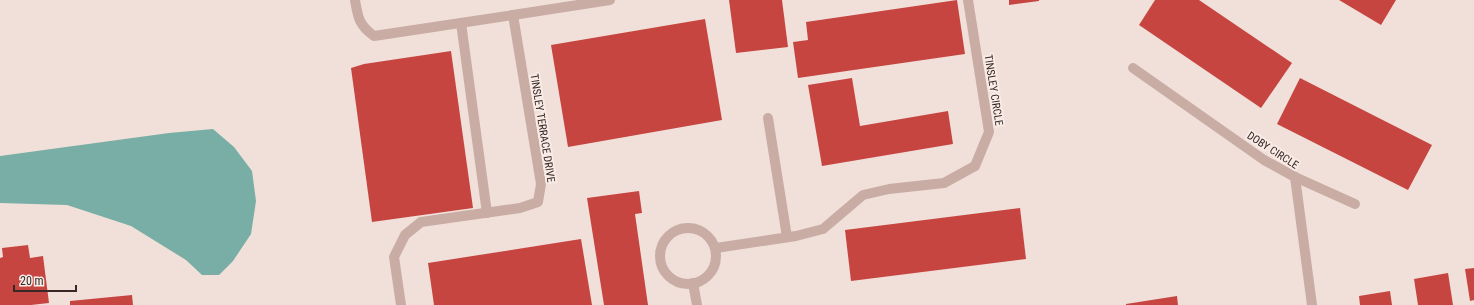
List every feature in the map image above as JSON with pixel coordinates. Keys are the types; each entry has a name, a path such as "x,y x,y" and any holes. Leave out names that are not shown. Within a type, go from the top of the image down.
{"street":[{"path":"355,0 359,22 374,36 610,0"},
{"name":"TINSLEY CIRCLE","path":"716,248 787,237 823,229 863,195 889,189 944,183 975,166 989,132 968,0"},
{"name":"TINSLEY TERRACE DRIVE","path":"401,305 394,257 405,235 421,222 520,208 538,202 541,184 513,15"},
{"path":"461,23 487,213"},
{"name":"DOBY CIRCLE","path":"1133,68 1264,160 1295,177 1312,305"},
{"path":"768,118 787,237"},
{"path":"1295,177 1356,204"},
{"path":"679,229 697,229 709,236 716,248 717,258 710,274 702,280 693,283 684,284 675,280 668,275 662,267 660,254 665,240 679,229"},
{"path":"693,283 697,305"}],"water":[{"path":"213,129 234,147 252,171 256,201 251,234 233,261 219,275 202,275 186,260 131,226 67,205 0,203 0,156 169,133"}],"building":[{"path":"729,0 782,0 788,47 736,53"},
{"path":"957,0 965,54 798,78 793,42 808,40 806,22"},
{"path":"1009,0 1039,0 1039,1 1009,5"},
{"path":"1155,0 1199,0 1292,63 1261,108 1139,25"},
{"path":"1339,0 1396,0 1381,25"},
{"path":"705,19 722,120 568,147 551,45"},
{"path":"451,51 473,208 372,222 351,68 364,64"},
{"path":"852,78 860,126 948,111 953,144 822,166 808,85"},
{"path":"1300,78 1432,145 1408,190 1277,124"},
{"path":"639,191 642,213 635,214 648,305 604,305 587,198"},
{"path":"1020,208 1026,259 851,281 845,230"},
{"path":"581,239 592,305 434,305 428,263"},
{"path":"28,245 30,258 43,256 49,303 31,305 0,305 0,258 3,257 2,248"},
{"path":"1474,268 1474,300 1470,301 1465,269"},
{"path":"1448,273 1453,305 1418,305 1414,279"},
{"path":"1390,291 1392,305 1360,305 1359,296"},
{"path":"132,295 133,305 70,305 70,301"},
{"path":"1177,296 1178,305 1126,305 1126,304"}]}
